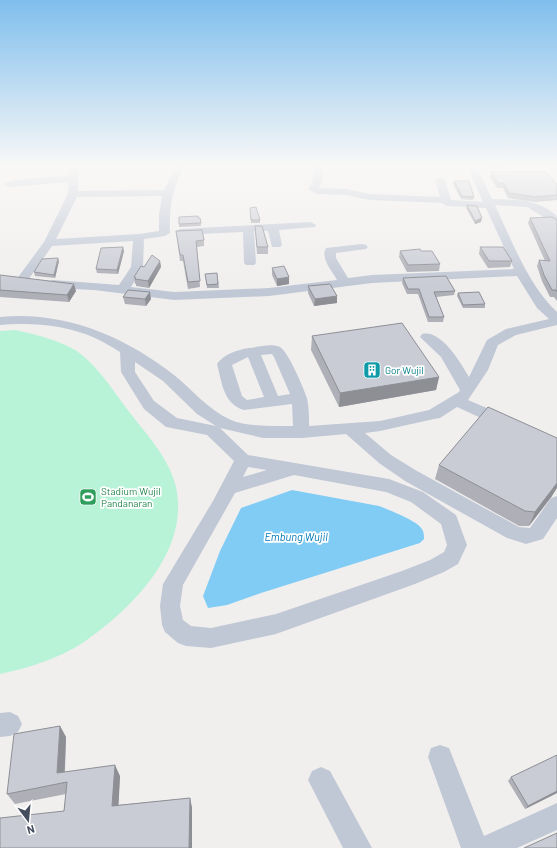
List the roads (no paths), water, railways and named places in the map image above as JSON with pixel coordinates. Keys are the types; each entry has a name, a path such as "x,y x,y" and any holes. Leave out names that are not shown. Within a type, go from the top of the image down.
{"street":[{"path":"32,281 65,206"},
{"path":"165,206 165,233"},
{"path":"127,350 128,372 149,405 172,423 263,432 302,432 380,426 434,414 464,396 481,370 492,343 511,332 555,317 533,293 521,272 490,206"},
{"path":"532,206 557,222"},
{"path":"48,243 165,233 311,225"},
{"path":"273,227 276,245"},
{"path":"248,228 250,263"},
{"path":"123,289 137,267 139,236"},
{"path":"344,282 330,258 330,250 362,247"},
{"path":"7,278 123,289 160,295 205,295 269,292 344,282 521,272"},
{"path":"0,321 40,321 66,325 99,335 127,350 168,378 203,410 219,428 229,445 243,460 389,486 417,497 449,520 458,544 451,558 437,566 408,578 276,624 211,638 186,636 173,625 170,606 173,584 229,488 243,460"},
{"path":"427,337 439,344 448,354 468,390"},
{"path":"299,398 244,405 234,399 224,364 230,358 253,352 276,350 281,356 299,398 302,432"},
{"path":"253,352 273,401"},
{"path":"456,401 513,426"},
{"path":"349,428 385,459 411,476 466,508 514,533 526,536 536,534 557,503"},
{"path":"229,488 292,469"},
{"path":"440,757 475,848"},
{"path":"321,780 358,848"},
{"path":"487,848 557,816"}],"water":[{"name":"Embung Wujil","path":"292,490 379,506 414,522 422,529 424,539 420,543 227,605 208,608 203,596 220,551 241,508"}],"place":[{"name":"Gor Wujil","path":"372,370"},
{"name":"Stadium Wujil Pandanaran","path":"88,497"}]}
